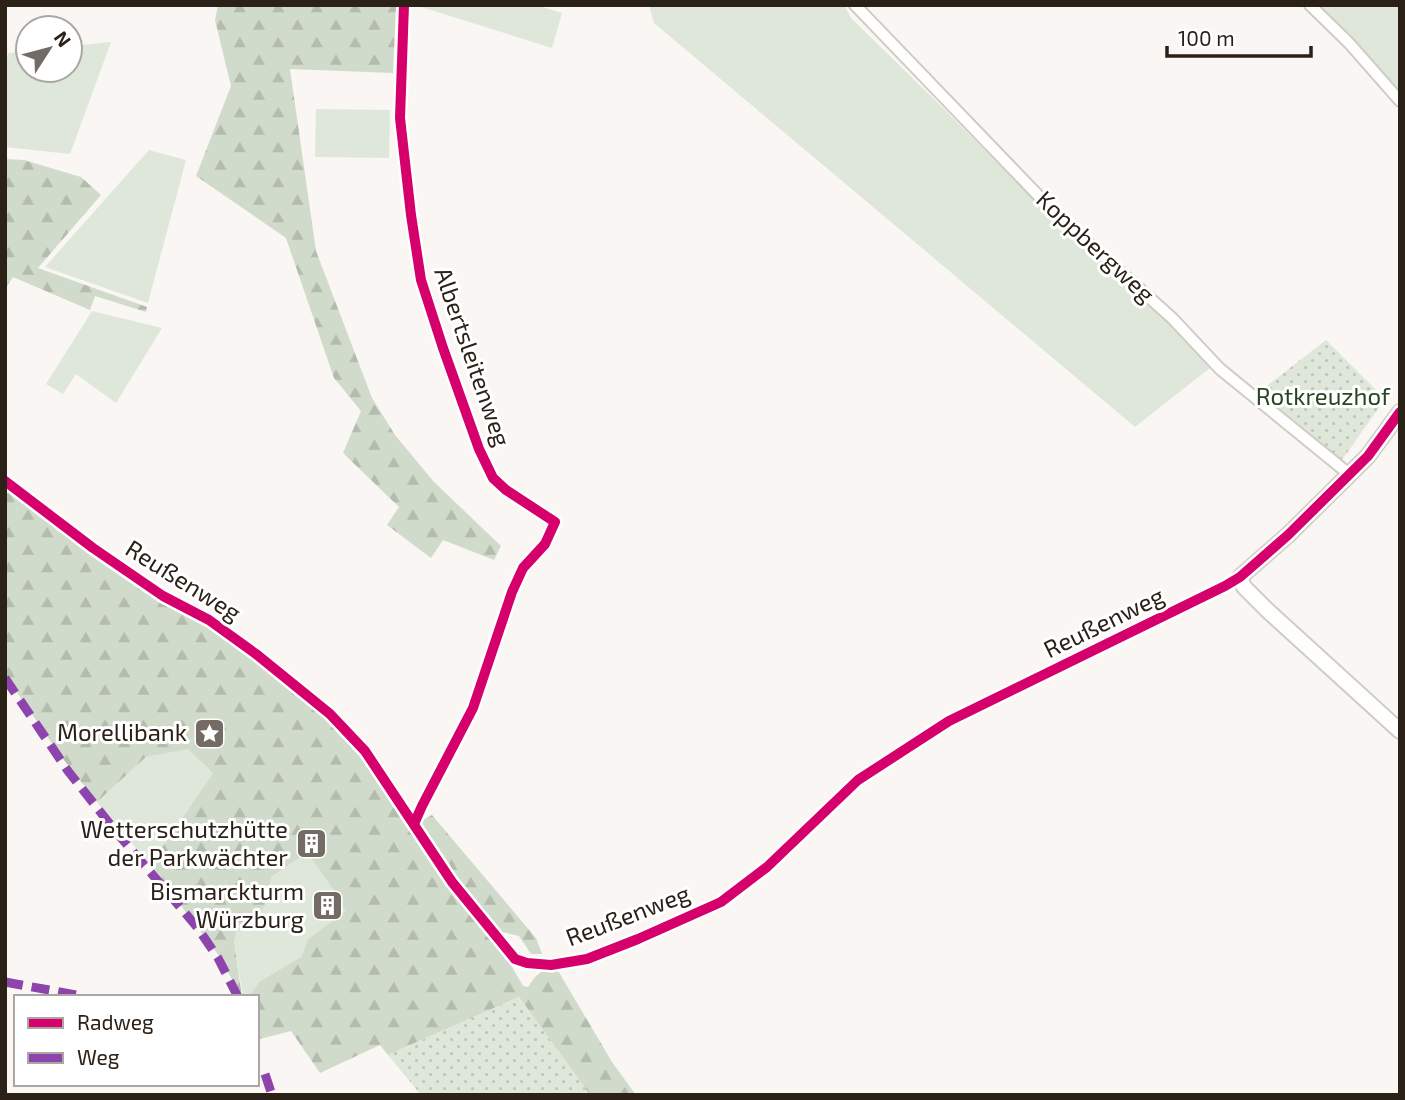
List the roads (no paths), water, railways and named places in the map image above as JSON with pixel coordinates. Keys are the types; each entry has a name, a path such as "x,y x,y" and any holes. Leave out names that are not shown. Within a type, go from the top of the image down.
{"street":[{"name":"Albertsleitenweg","path":"404,5 400,118 421,280 479,449 493,478 506,490 555,522 545,544 523,568 512,592 473,708 414,824"},
{"name":"Koppbergweg","path":"855,5 1057,215 1172,318 1220,369 1349,474"},
{"path":"1310,5 1349,43 1400,101"},
{"path":"1400,412 1368,456 1288,535 1240,577 1244,587 1267,610 1400,731"},
{"name":"Reußenweg","path":"5,481 93,548 163,596 209,620 237,640 330,714 365,751 452,882 515,959 551,965 587,959 721,902 767,867 858,780 949,721 1240,577"}],"place":[{"name":"Morellibank","path":"210,733"},
{"name":"Wetterschutzhütte der Parkwächter","path":"311,844"},
{"name":"Bismarckturm Würzburg","path":"327,906"}],"park label":[{"name":"Rotkreuzhof","path":"1323,397"}]}
